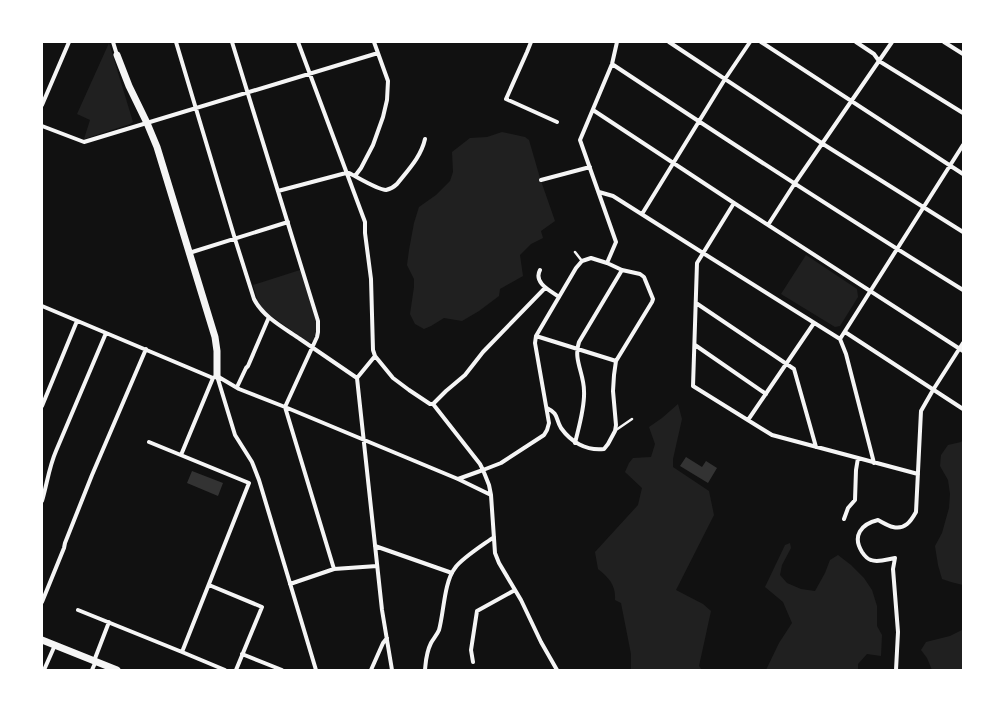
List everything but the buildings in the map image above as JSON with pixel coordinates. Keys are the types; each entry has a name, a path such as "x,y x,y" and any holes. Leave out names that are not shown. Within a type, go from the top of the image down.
{"street":[{"path":"42,106 69,42"},
{"path":"113,42 129,86 147,123 156,147 215,337 217,351 215,377 181,455"},
{"path":"176,42 254,299 260,309 269,317 356,378 382,610 392,670"},
{"path":"232,42 318,321 318,332 313,348 285,407 334,569"},
{"path":"298,42 365,222 371,280 373,350 393,378 408,390 430,404 433,404 480,464 489,485 495,553 498,563 521,600 541,642 558,670"},
{"path":"355,176 373,145 383,117 387,100 388,81 374,42"},
{"path":"531,42 506,99 557,122"},
{"path":"607,263 616,242 580,140 612,64 617,42"},
{"path":"669,42 823,144 963,232"},
{"path":"642,214 725,79 750,42"},
{"path":"761,42 963,174"},
{"path":"856,42 874,54 880,61 963,113"},
{"path":"768,225 795,183 892,42"},
{"path":"944,42 963,54"},
{"path":"42,126 84,142 378,52"},
{"path":"612,64 699,122 963,290"},
{"path":"593,110 961,350"},
{"path":"278,191 346,173 350,173 384,190 393,188 418,157 424,145 425,138"},
{"path":"840,340 963,145"},
{"path":"541,180 590,167"},
{"path":"598,192 613,196 840,340 846,354 874,463"},
{"path":"734,203 696,263 693,386 772,435 918,474"},
{"path":"189,253 288,222"},
{"path":"458,479 501,463 544,435 547,430 549,423 547,408 534,343 536,336 576,268 582,261 591,258 622,270 640,274 644,277 652,302 616,361 613,391 616,425 615,431 608,444 604,449 596,450 575,443 561,428 554,412 547,408"},
{"path":"540,270 538,273 542,285 560,297"},
{"path":"575,443 584,398 584,388 577,358 577,348 579,342 622,270"},
{"path":"433,404 465,375 484,352 545,288"},
{"path":"696,303 794,368 816,447"},
{"path":"42,306 364,439 458,479 491,496"},
{"path":"237,387 248,366 269,317"},
{"path":"42,406 77,321"},
{"path":"748,420 814,323"},
{"path":"845,332 963,409"},
{"path":"42,501 56,450 106,333"},
{"path":"536,336 616,361"},
{"path":"896,670 898,632 893,569 895,558 880,561 870,560 860,549 857,542 858,534 863,527 870,522 878,520 892,527 902,527 911,521 916,512 921,411 933,390 961,350 963,343"},
{"path":"695,346 766,394"},
{"path":"42,602 64,548 64,542 146,350"},
{"path":"356,378 376,356"},
{"path":"215,377 235,435 252,462 259,480 316,670"},
{"path":"149,442 249,483 259,480"},
{"path":"844,519 848,508 855,500 858,458"},
{"path":"182,652 249,483"},
{"path":"425,670 426,654 438,631 447,586 455,567 494,537"},
{"path":"375,546 452,573"},
{"path":"290,584 334,569 377,566"},
{"path":"209,585 262,607 236,670"},
{"path":"473,662 471,650 477,611 515,590"},
{"path":"78,610 224,670"},
{"path":"92,670 109,622"},
{"path":"371,670 383,643 387,638"},
{"path":"42,640 117,670"},
{"path":"44,670 55,645"},
{"path":"242,654 282,670"}],"lane":[{"path":"575,252 582,261"},
{"path":"615,431 632,419"}],"shaded area":[{"path":"109,43 133,122 84,139 90,120 77,114"},
{"path":"502,132 525,137 529,140 555,221 541,231 543,238 531,244 520,255 523,276 500,289 499,296 479,311 462,321 444,318 424,329 415,324 410,314 414,279 407,265 414,223 419,207 436,195 450,181 453,172 452,152 470,138 487,137"},
{"path":"806,255 857,289 858,297 840,326 835,327 781,294"},
{"path":"300,270 316,321 316,331 313,341 308,342 267,313 260,306 253,285"},
{"path":"678,404 682,419 673,459 673,467 709,491 714,515 676,590 703,604 711,611 699,666 702,670 631,670 631,654 621,603 615,600 611,582 598,569 595,552 638,505 642,488 625,472 633,458 651,457 655,444 649,427"},
{"path":"963,440 963,585 942,579 935,546 942,533 949,508 950,494 948,480 940,466 941,455 948,445 961,442"},
{"path":"686,457 702,467 706,461 717,468 708,483 680,466"},
{"path":"192,471 223,483 218,496 187,483"},
{"path":"790,543 791,548 782,565 780,575 787,583 801,589 815,591 830,560 838,555 864,578 872,590 877,606 877,626 882,635 881,656 867,654 858,664 858,670 766,670 779,643 792,623 783,602 765,587 785,545"},
{"path":"963,624 963,670 932,670 927,658 921,650 926,642 950,636 962,630"}]}
